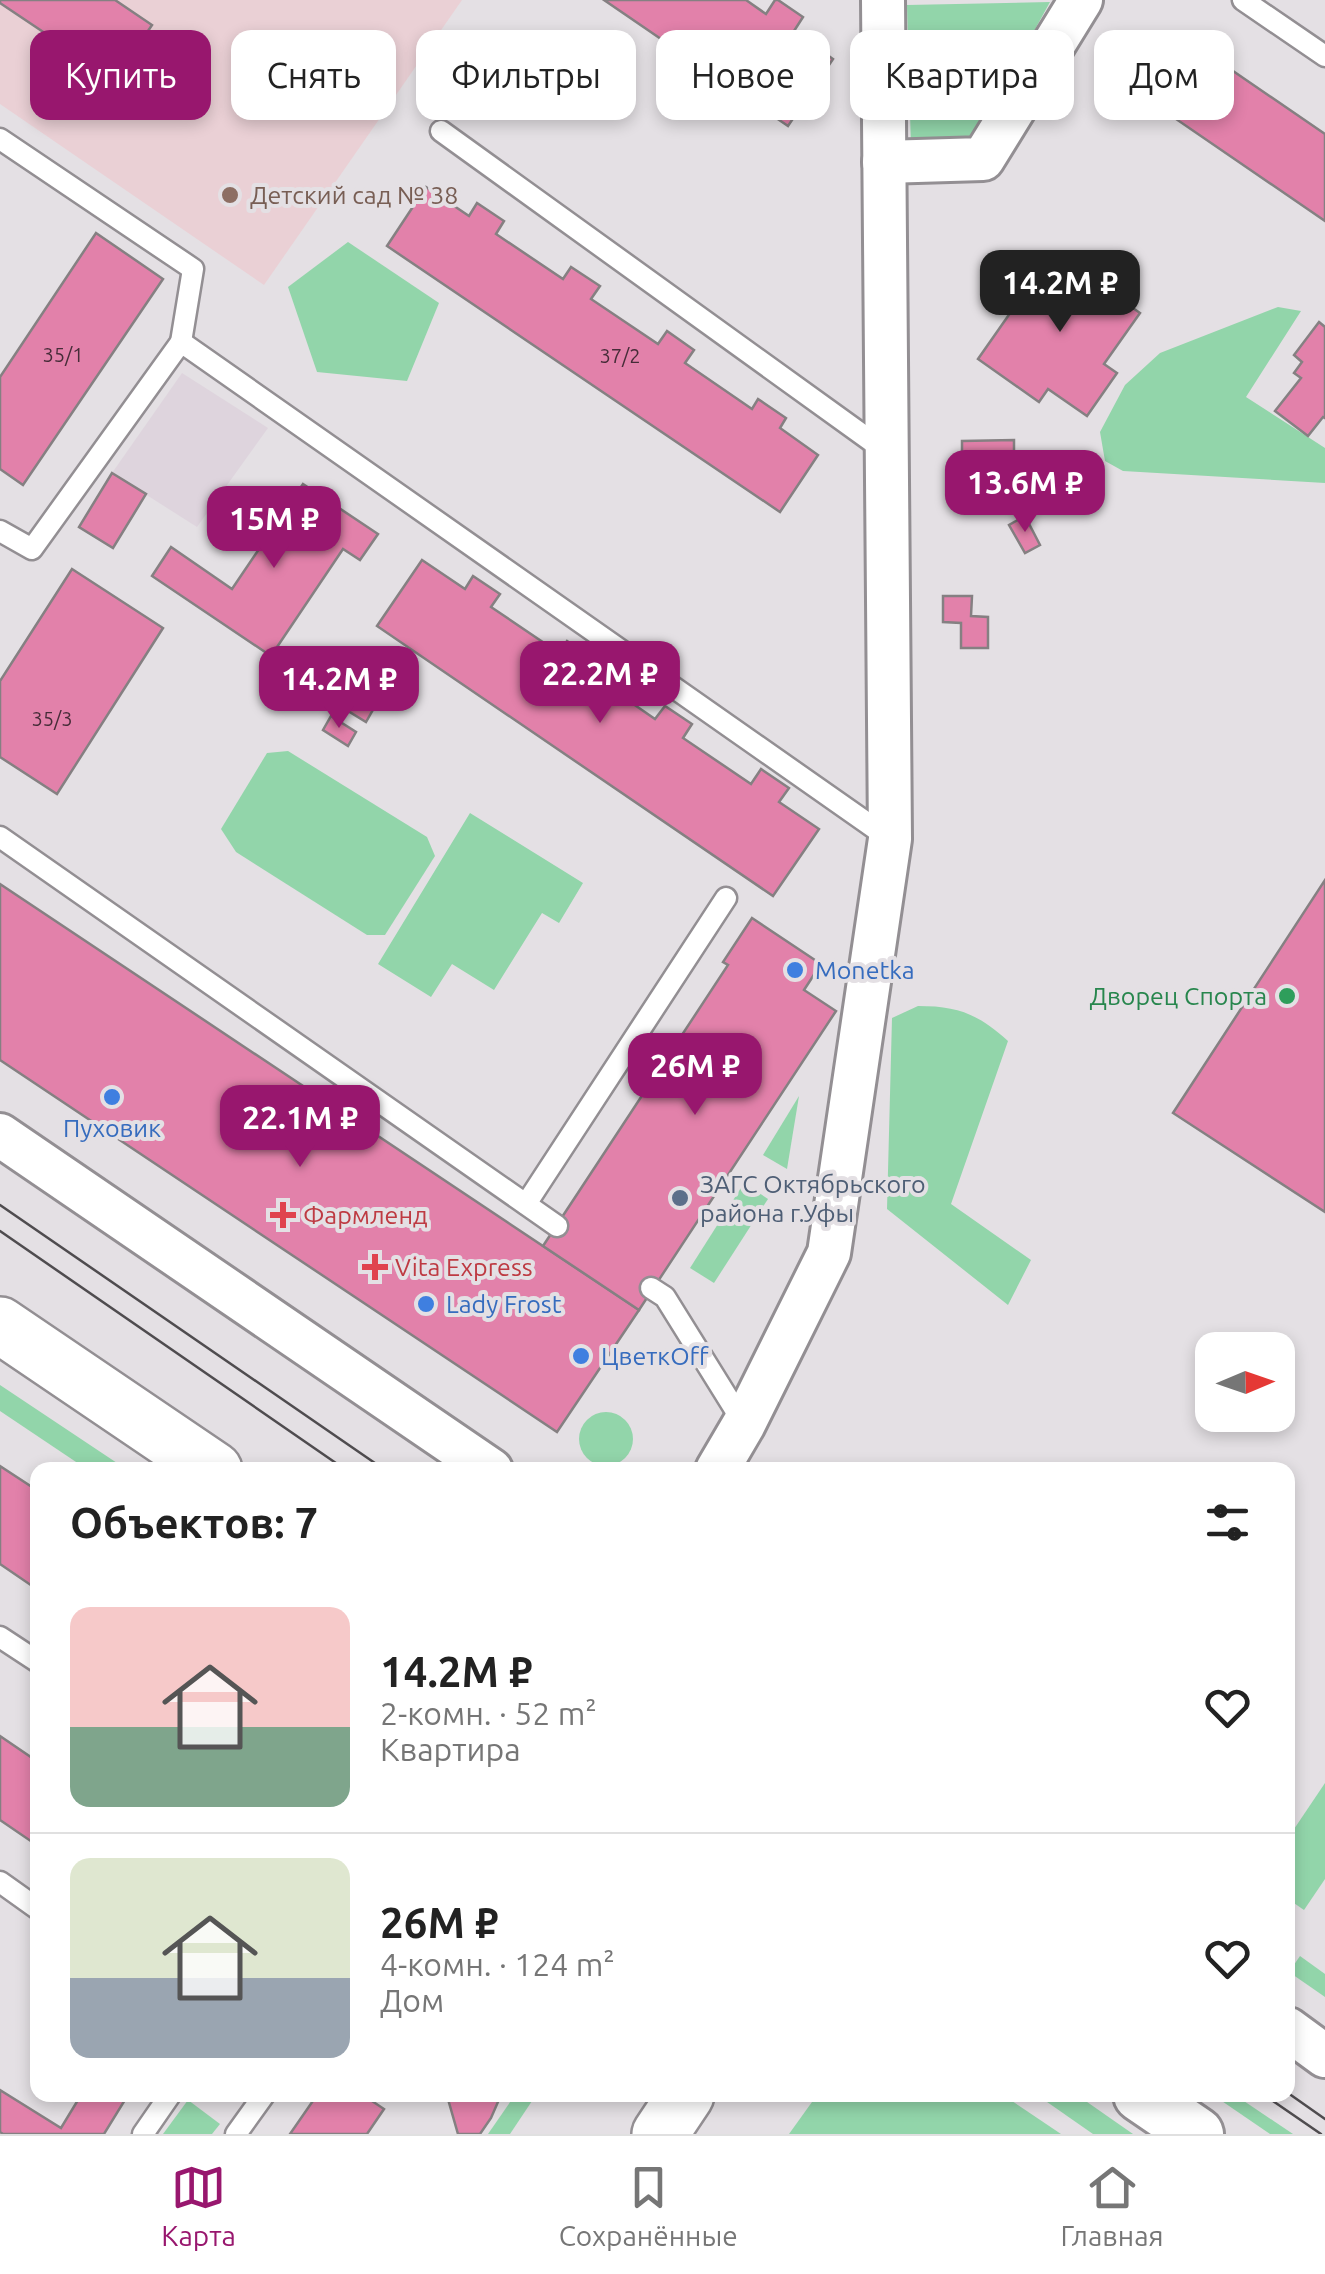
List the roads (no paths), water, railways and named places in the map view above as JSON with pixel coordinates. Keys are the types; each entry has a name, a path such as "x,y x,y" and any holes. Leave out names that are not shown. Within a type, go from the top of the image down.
{"main road":[{"path":"0,1326 202,1462"},
{"path":"660,2134 681,2102"}],"street":[{"path":"723,1462 830,1254 890,839 883,0"},
{"path":"884,162 984,159 1080,0"},
{"path":"0,1135 479,1462"},
{"path":"1295,2034 1325,2056"},
{"path":"1150,2102 1197,2134"}],"lane":[{"path":"1243,0 1325,56"},
{"path":"441,131 887,452"},
{"path":"0,139 193,268 181,342 32,548 0,531"},
{"path":"181,342 890,839"},
{"path":"0,837 557,1226"},
{"path":"526,1204 726,898"},
{"path":"651,1288 665,1297 744,1424"},
{"path":"0,1637 30,1657"},
{"path":"0,1882 30,1903"},
{"path":"143,2134 165,2102"},
{"path":"236,2134 259,2102"}],"tram line":[{"path":"0,1205 373,1462"},
{"path":"0,1231 334,1462"},
{"path":"1295,2098 1325,2119"},
{"path":"1274,2102 1321,2134"}],"place":[{"name":"Детский сад № 38","path":"230,195"},
{"name":"Monetka","path":"795,970"},
{"name":"Дворец Спорта","path":"1287,996"},
{"name":"Пуховик","path":"112,1097"},
{"name":"ЗАГС Октябрьского района г.Уфы","path":"680,1198"},
{"name":"Фармленд","path":"283,1215"},
{"name":"Vita Express","path":"375,1267"},
{"name":"Lady Frost","path":"426,1304"},
{"name":"ЦветкOff","path":"581,1356"}]}
